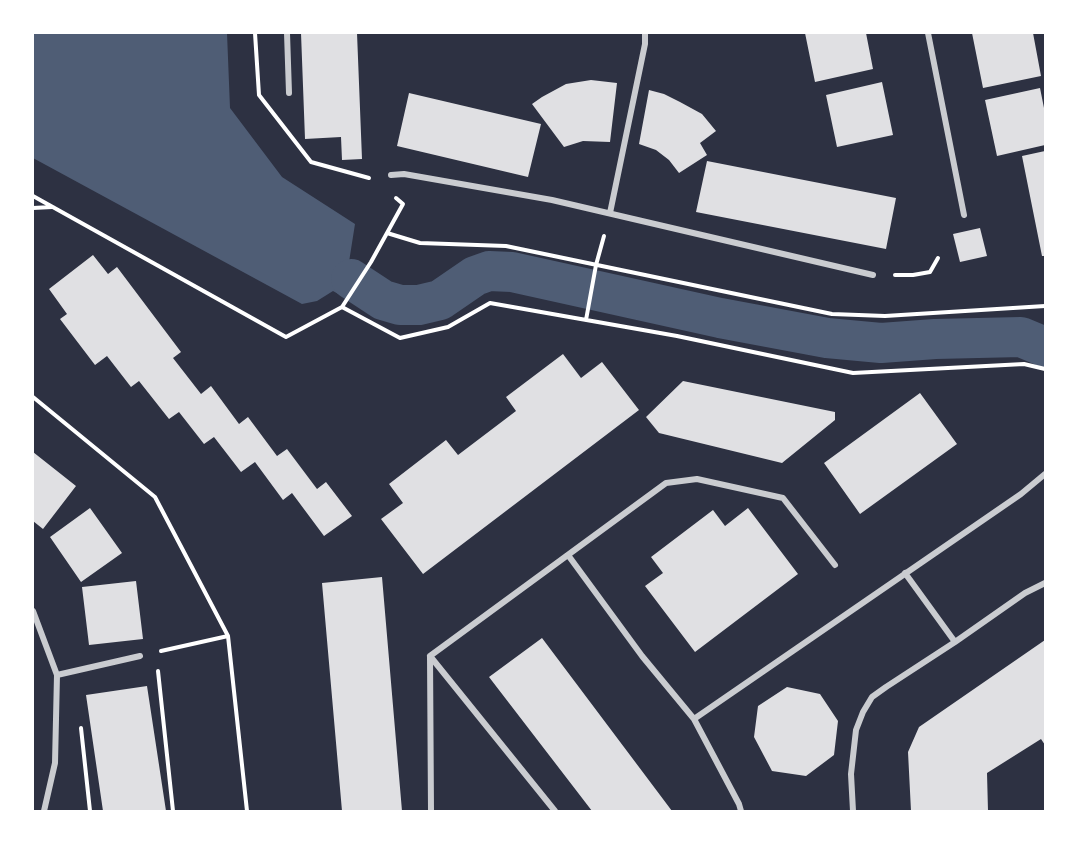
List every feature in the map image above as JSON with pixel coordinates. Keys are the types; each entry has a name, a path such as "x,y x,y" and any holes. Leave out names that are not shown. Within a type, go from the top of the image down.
{"street":[{"path":"287,33 289,93"},
{"path":"610,213 645,44 645,33"},
{"path":"928,33 964,215"},
{"path":"391,175 404,174 552,200 873,275"},
{"path":"694,719 1021,494 1045,474"},
{"path":"430,656 666,483 697,479 783,498 835,566"},
{"path":"568,555 642,656 694,719 740,804 741,811"},
{"path":"905,573 955,642"},
{"path":"853,811 850,774 856,730 872,698 1025,593 1045,583"},
{"path":"33,611 57,675 55,763 44,811"},
{"path":"57,675 140,656"},
{"path":"430,656 431,811"},
{"path":"430,656 555,811"}],"path":[{"path":"255,33 259,95 311,162 367,177 375,182"},
{"path":"33,196 286,337 342,308 403,204 389,193"},
{"path":"33,208 52,207"},
{"path":"586,320 596,265 610,213"},
{"path":"387,233 420,243 506,246 832,314 885,316 1045,306"},
{"path":"913,275 930,272 938,258"},
{"path":"342,308 400,338 448,327 490,303 677,336 853,373 1023,364 1045,369"},
{"path":"33,397 155,496 228,636 247,811"},
{"path":"156,652 228,636"},
{"path":"157,663 173,811"},
{"path":"81,726 90,811"}],"water":[{"path":"33,33 227,33 230,108 282,177 355,224 349,262 357,267 340,295 333,291 317,301 302,304 33,158"}],"building":[{"path":"301,33 357,33 362,159 342,160 341,137 305,139"},
{"path":"805,33 866,33 873,69 815,82"},
{"path":"972,33 1033,33 1041,76 983,88"},
{"path":"591,80 617,83 610,142 583,141 564,147 532,104 566,84"},
{"path":"882,82 893,135 837,147 826,95"},
{"path":"1040,88 1045,113 1045,145 997,156 985,100"},
{"path":"649,90 664,94 702,114 716,131 700,143 707,155 679,173 669,160 656,150 639,144"},
{"path":"409,93 541,124 528,177 397,146"},
{"path":"1045,151 1045,256 1042,256 1022,156"},
{"path":"707,161 896,198 886,249 696,212"},
{"path":"980,228 987,256 960,262 953,234"},
{"path":"93,255 108,274 117,267 181,352 173,358 201,394 211,386 239,424 248,417 277,456 287,449 317,489 326,482 352,516 324,536 292,493 283,500 255,462 241,472 214,437 204,444 179,412 169,419 139,381 131,387 107,356 95,365 60,319 67,314 49,289"},
{"path":"563,354 581,378 602,362 639,410 423,574 381,519 403,503 389,484 446,440 458,455 516,411 506,397"},
{"path":"683,381 835,412 835,420 782,463 659,433 646,417"},
{"path":"920,393 957,444 860,514 824,463"},
{"path":"33,452 76,486 43,529 33,521"},
{"path":"90,508 122,553 81,582 50,537"},
{"path":"748,508 798,574 695,652 645,586 663,573 651,557 713,510 725,526"},
{"path":"382,577 402,811 342,811 322,583"},
{"path":"136,581 143,639 89,645 82,587"},
{"path":"542,638 672,811 592,811 489,677"},
{"path":"1045,640 1045,745 1041,739 987,773 988,811 911,811 908,752 919,727"},
{"path":"147,686 166,811 103,811 86,695"},
{"path":"787,687 820,694 838,721 834,755 806,776 772,771 754,737 758,706"}],"waterway":[{"path":"351,279 383,300 400,305 419,305 440,300 475,276 489,271 512,272 720,318 827,338 881,343 1021,337 1045,347"}]}
